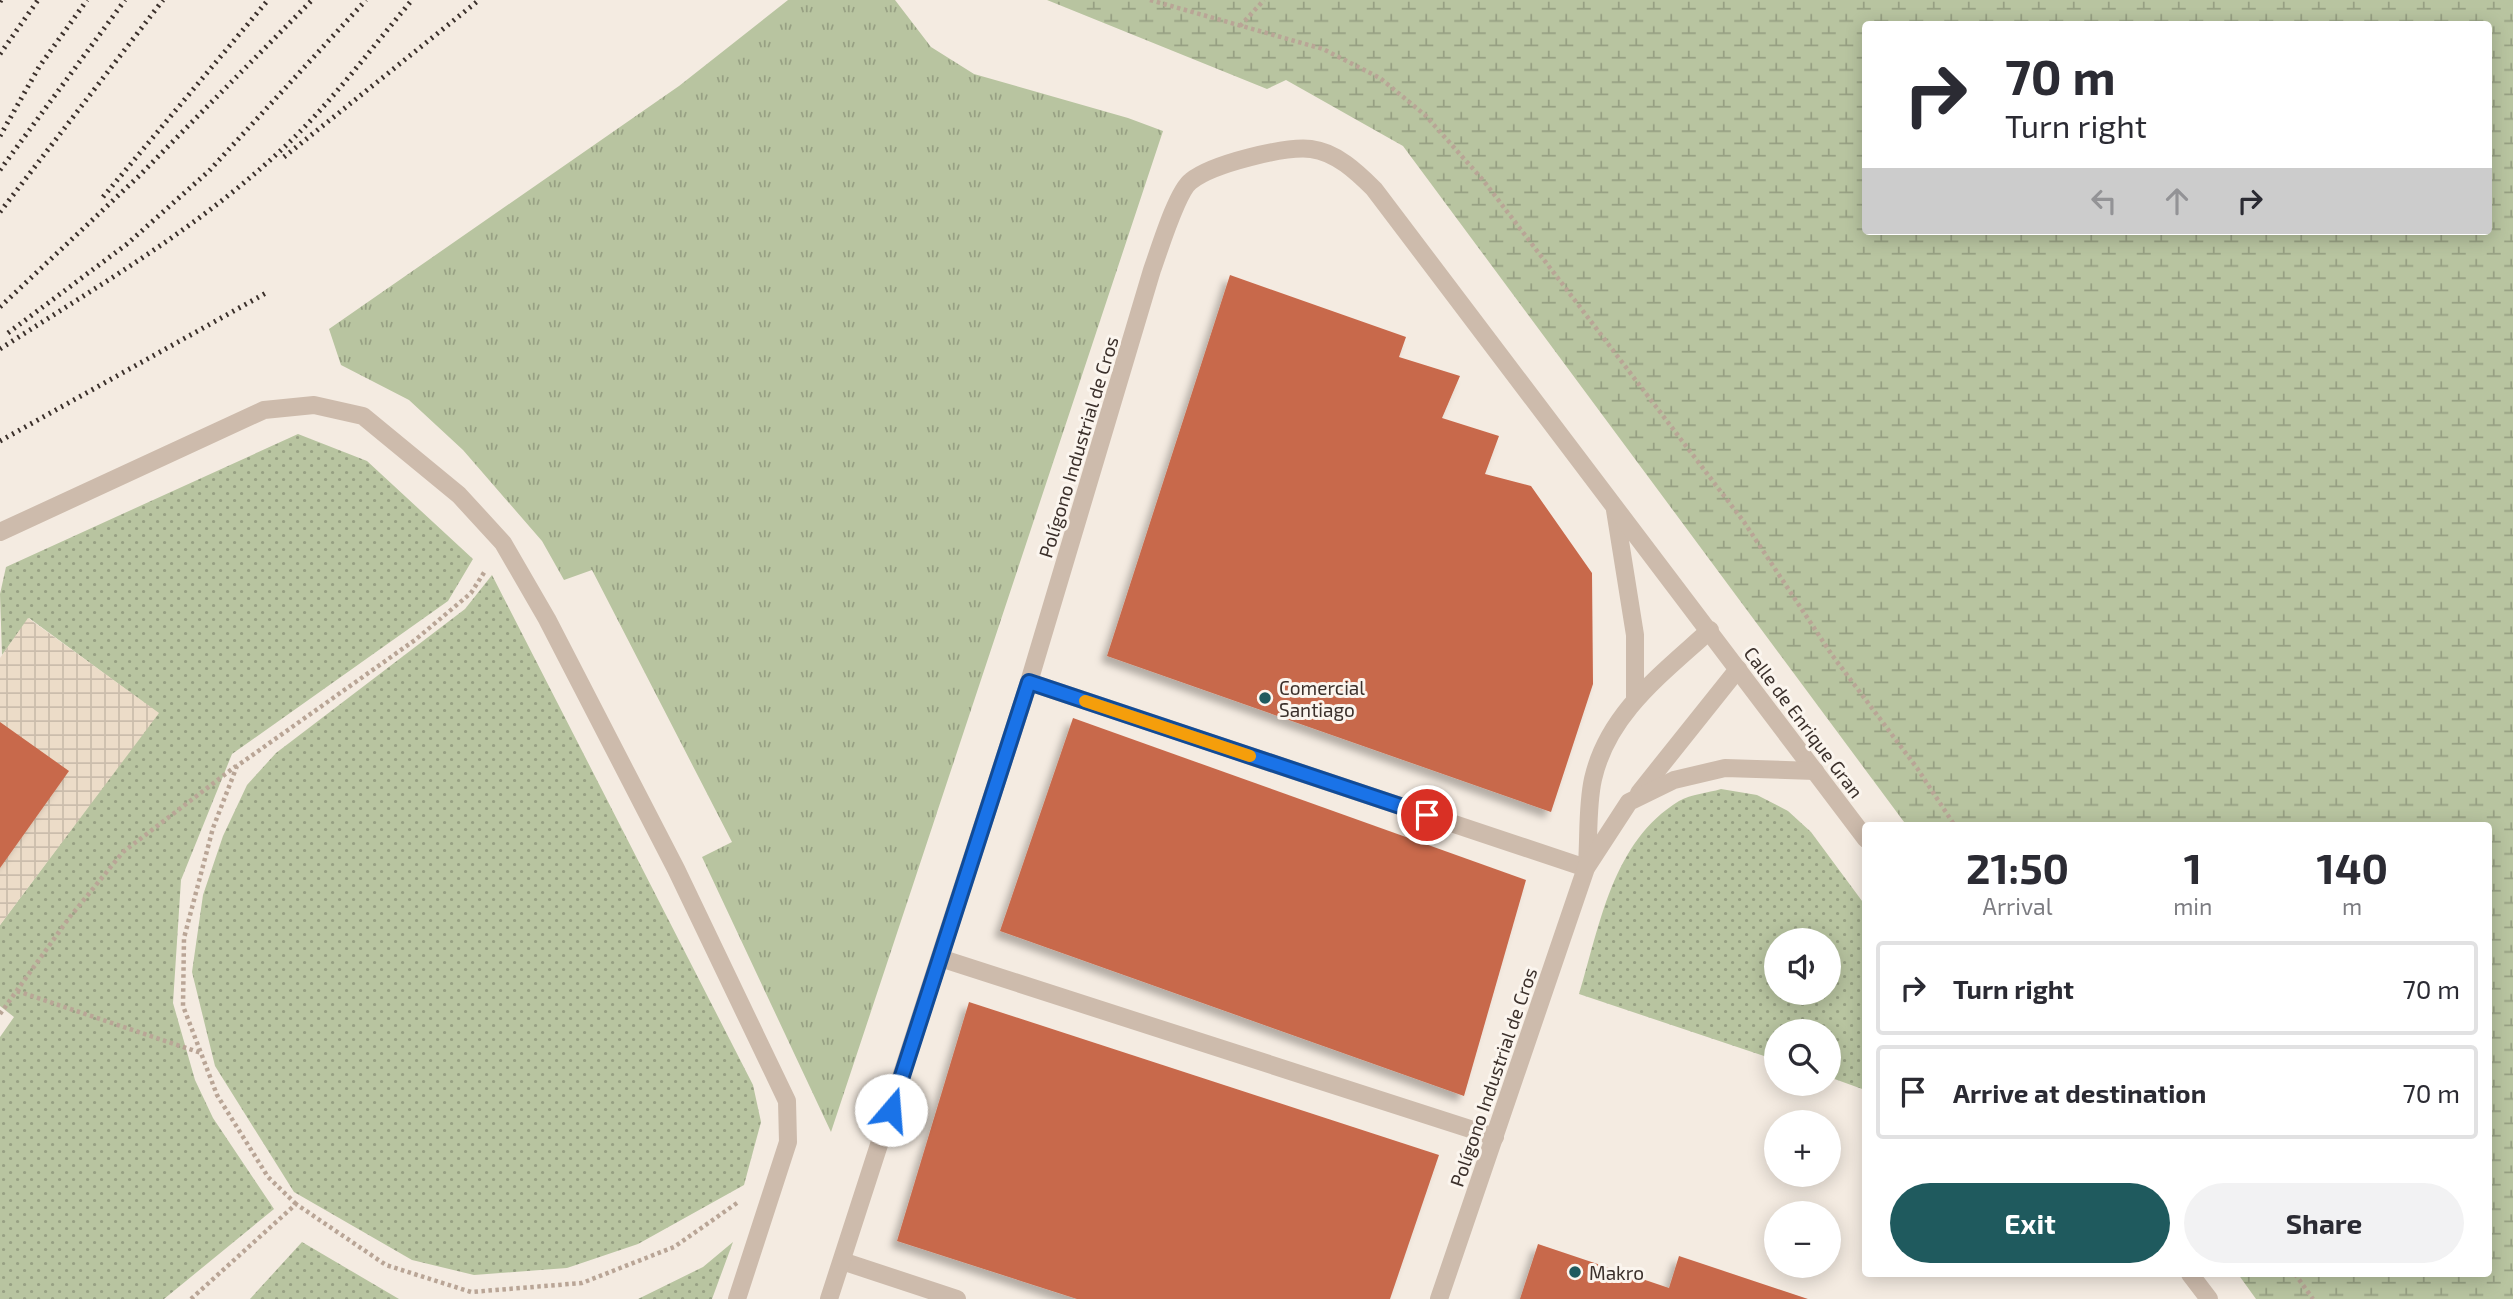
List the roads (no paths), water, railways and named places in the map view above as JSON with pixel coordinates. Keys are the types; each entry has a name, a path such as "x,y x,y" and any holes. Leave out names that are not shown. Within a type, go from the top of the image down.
{"street":[{"name":"Polígono Industrial de Cros","path":"829,1299 1029,682 1152,270 1174,212 1189,181 1238,162 1311,149 1352,167 1374,189 1710,630 1635,698 1607,736 1593,780 1586,868 1439,1299"},
{"path":"0,532 264,410 314,405 363,416 459,495 503,543 547,619 676,869 787,1101 788,1142 737,1299"},
{"name":"Polígono Industrial de Cros","path":"1615,506 1635,635 1635,698"},
{"name":"Calle de Enrique Gran","path":"1710,630 1862,834"},
{"name":"Polígono Industrial de Cros","path":"1586,868 1632,801 1682,743 1738,669"},
{"path":"1029,682 1586,868"},
{"name":"Polígono Industrial de Cros","path":"1632,801 1674,780 1725,768 1815,771"},
{"path":"940,958 1495,1137"},
{"path":"842,1261 957,1299"},
{"path":"2192,1277 2209,1299"}],"railway":[{"path":"0,54 38,0"},
{"path":"0,136 39,67 87,0"},
{"path":"0,170 125,0"},
{"path":"0,212 163,0"},
{"path":"103,197 268,0"},
{"path":"0,307 140,175 312,0"},
{"path":"8,333 127,244 209,171 366,0"},
{"path":"0,349 144,257 247,181 314,116 412,0"},
{"path":"284,157 479,0"},
{"path":"0,441 266,293"}],"place":[{"name":"Comercial Santiago","path":"1265,698"},
{"name":"Makro","path":"1575,1272"}]}
